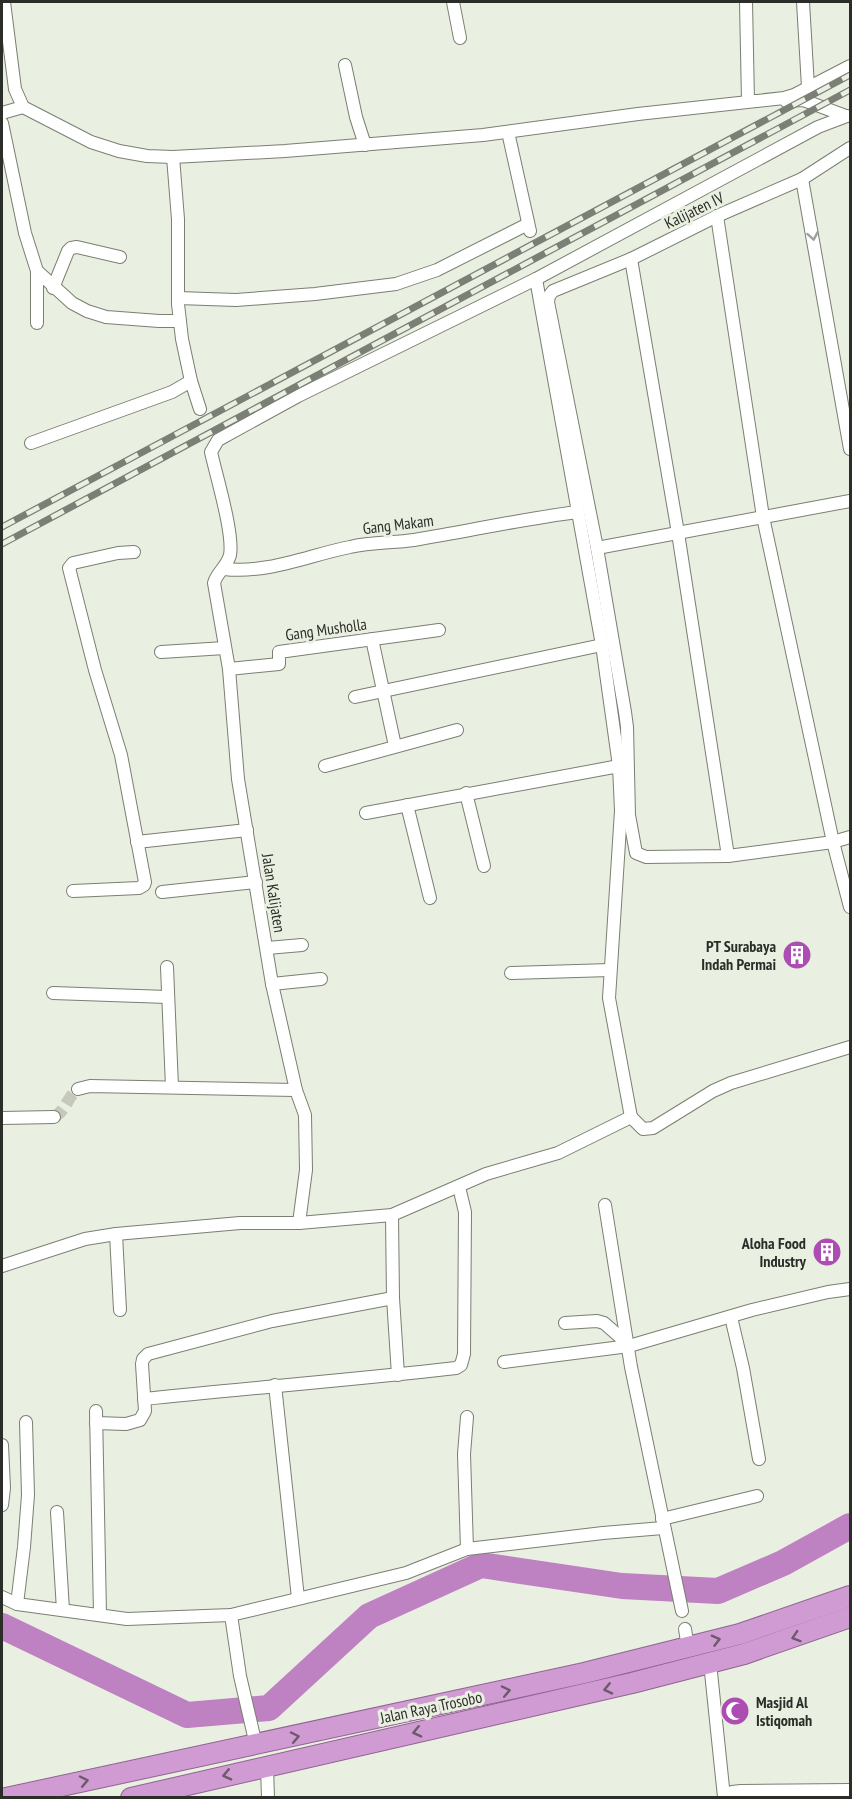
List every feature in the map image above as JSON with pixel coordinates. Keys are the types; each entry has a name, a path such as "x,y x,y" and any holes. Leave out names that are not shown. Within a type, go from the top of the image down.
{"highway":[{"name":"Jalan Raya Trosobo","path":"6,1797 254,1737 584,1673 686,1639 740,1634 850,1596"},
{"name":"Jalan Raya Trosobo","path":"131,1797 632,1683 793,1638 850,1617"}],"street":[{"path":"4,2 8,78 17,95 20,109"},
{"path":"453,2 460,38"},
{"path":"746,2 748,101"},
{"path":"803,2 808,87"},
{"path":"345,65 356,117 365,145"},
{"path":"37,323 37,271 25,234 4,142 2,116 20,109 91,142 119,151 147,156 168,156 365,145 508,132 638,114 784,98 850,66"},
{"path":"748,101 802,100 849,116"},
{"name":"Jalan Kalijaten","path":"299,1223 306,1170 304,1108 296,1090 272,984 238,779 229,669 214,583 215,578 224,569 232,544 211,452 218,440 298,396 536,279 818,128 849,116"},
{"path":"37,271 56,282 72,303 87,311 106,317 159,321 178,311 236,300 315,294 396,284 437,270 529,227 508,132"},
{"name":"Kalijaten IV","path":"597,548 548,302 549,296 553,291 631,259 717,216 802,178 850,148"},
{"path":"168,156 178,219 178,311 182,339 181,386 200,409"},
{"path":"802,178 850,449"},
{"path":"717,216 763,517 833,842 850,907"},
{"path":"56,282 71,248 120,257"},
{"path":"631,259 678,533 728,856"},
{"path":"536,279 602,645 619,766 621,811 610,970 610,1009 631,1118 643,1129 653,1128 713,1091 731,1083 850,1047"},
{"path":"31,443 181,386"},
{"path":"850,501 597,548 627,727 629,815 634,848 639,856 728,856 833,842 850,837"},
{"name":"Gang Makam","path":"224,569 239,571 265,568 350,547 413,540 577,512"},
{"path":"73,891 142,887 145,882 121,755 94,670 69,568 73,563 118,553 134,552"},
{"name":"Gang Musholla","path":"229,669 279,664 279,652 439,630"},
{"path":"372,639 395,746"},
{"path":"355,696 602,645"},
{"path":"161,652 225,648"},
{"path":"325,766 457,730"},
{"path":"366,813 619,766"},
{"path":"466,793 484,866"},
{"path":"407,805 430,898"},
{"path":"137,842 247,830"},
{"path":"162,892 256,882"},
{"path":"267,948 302,945"},
{"path":"167,967 172,1087"},
{"path":"511,973 610,970"},
{"path":"272,984 321,979"},
{"path":"53,993 167,998"},
{"path":"78,1089 90,1086 296,1090"},
{"path":"2,1118 54,1117"},
{"path":"2,1266 85,1239 116,1234 240,1222 299,1223 392,1215 486,1174 558,1153 631,1118"},
{"path":"144,1399 398,1375 456,1368 461,1365 464,1359 464,1184"},
{"path":"605,1205 631,1367 682,1609"},
{"path":"392,1215 393,1298 398,1375"},
{"path":"116,1234 120,1310"},
{"path":"504,1362 628,1345 828,1292 850,1289"},
{"path":"100,1614 96,1417 126,1424 137,1422 144,1415 143,1359 148,1354 272,1320 393,1298"},
{"path":"731,1317 743,1368 759,1459"},
{"path":"565,1323 597,1321 604,1323 628,1345"},
{"path":"275,1385 298,1598"},
{"path":"467,1418 464,1454 473,1548"},
{"path":"17,1604 28,1494 26,1422"},
{"path":"2,1445 4,1488 2,1505"},
{"path":"2,1597 17,1604 141,1619 231,1615 406,1574 473,1548 663,1524 757,1496"},
{"path":"57,1512 63,1610"},
{"path":"231,1615 240,1676 254,1737"},
{"path":"710,1663 724,1797 732,1792 741,1791 850,1790"},
{"path":"267,1766 268,1797"}],"waterway":[{"path":"2,1626 187,1715 269,1708 369,1616 481,1565 622,1586 718,1591 783,1563 850,1526"}],"tunnel":[{"path":"54,1117 78,1089"}],"railway":[{"path":"2,527 850,75"},
{"path":"2,544 850,90"}],"place":[{"name":"PT Surabaya Indah Permai","path":"797,955"},
{"name":"Aloha Food Industry","path":"827,1252"},
{"name":"Masjid Al Istiqomah","path":"735,1711"}]}
